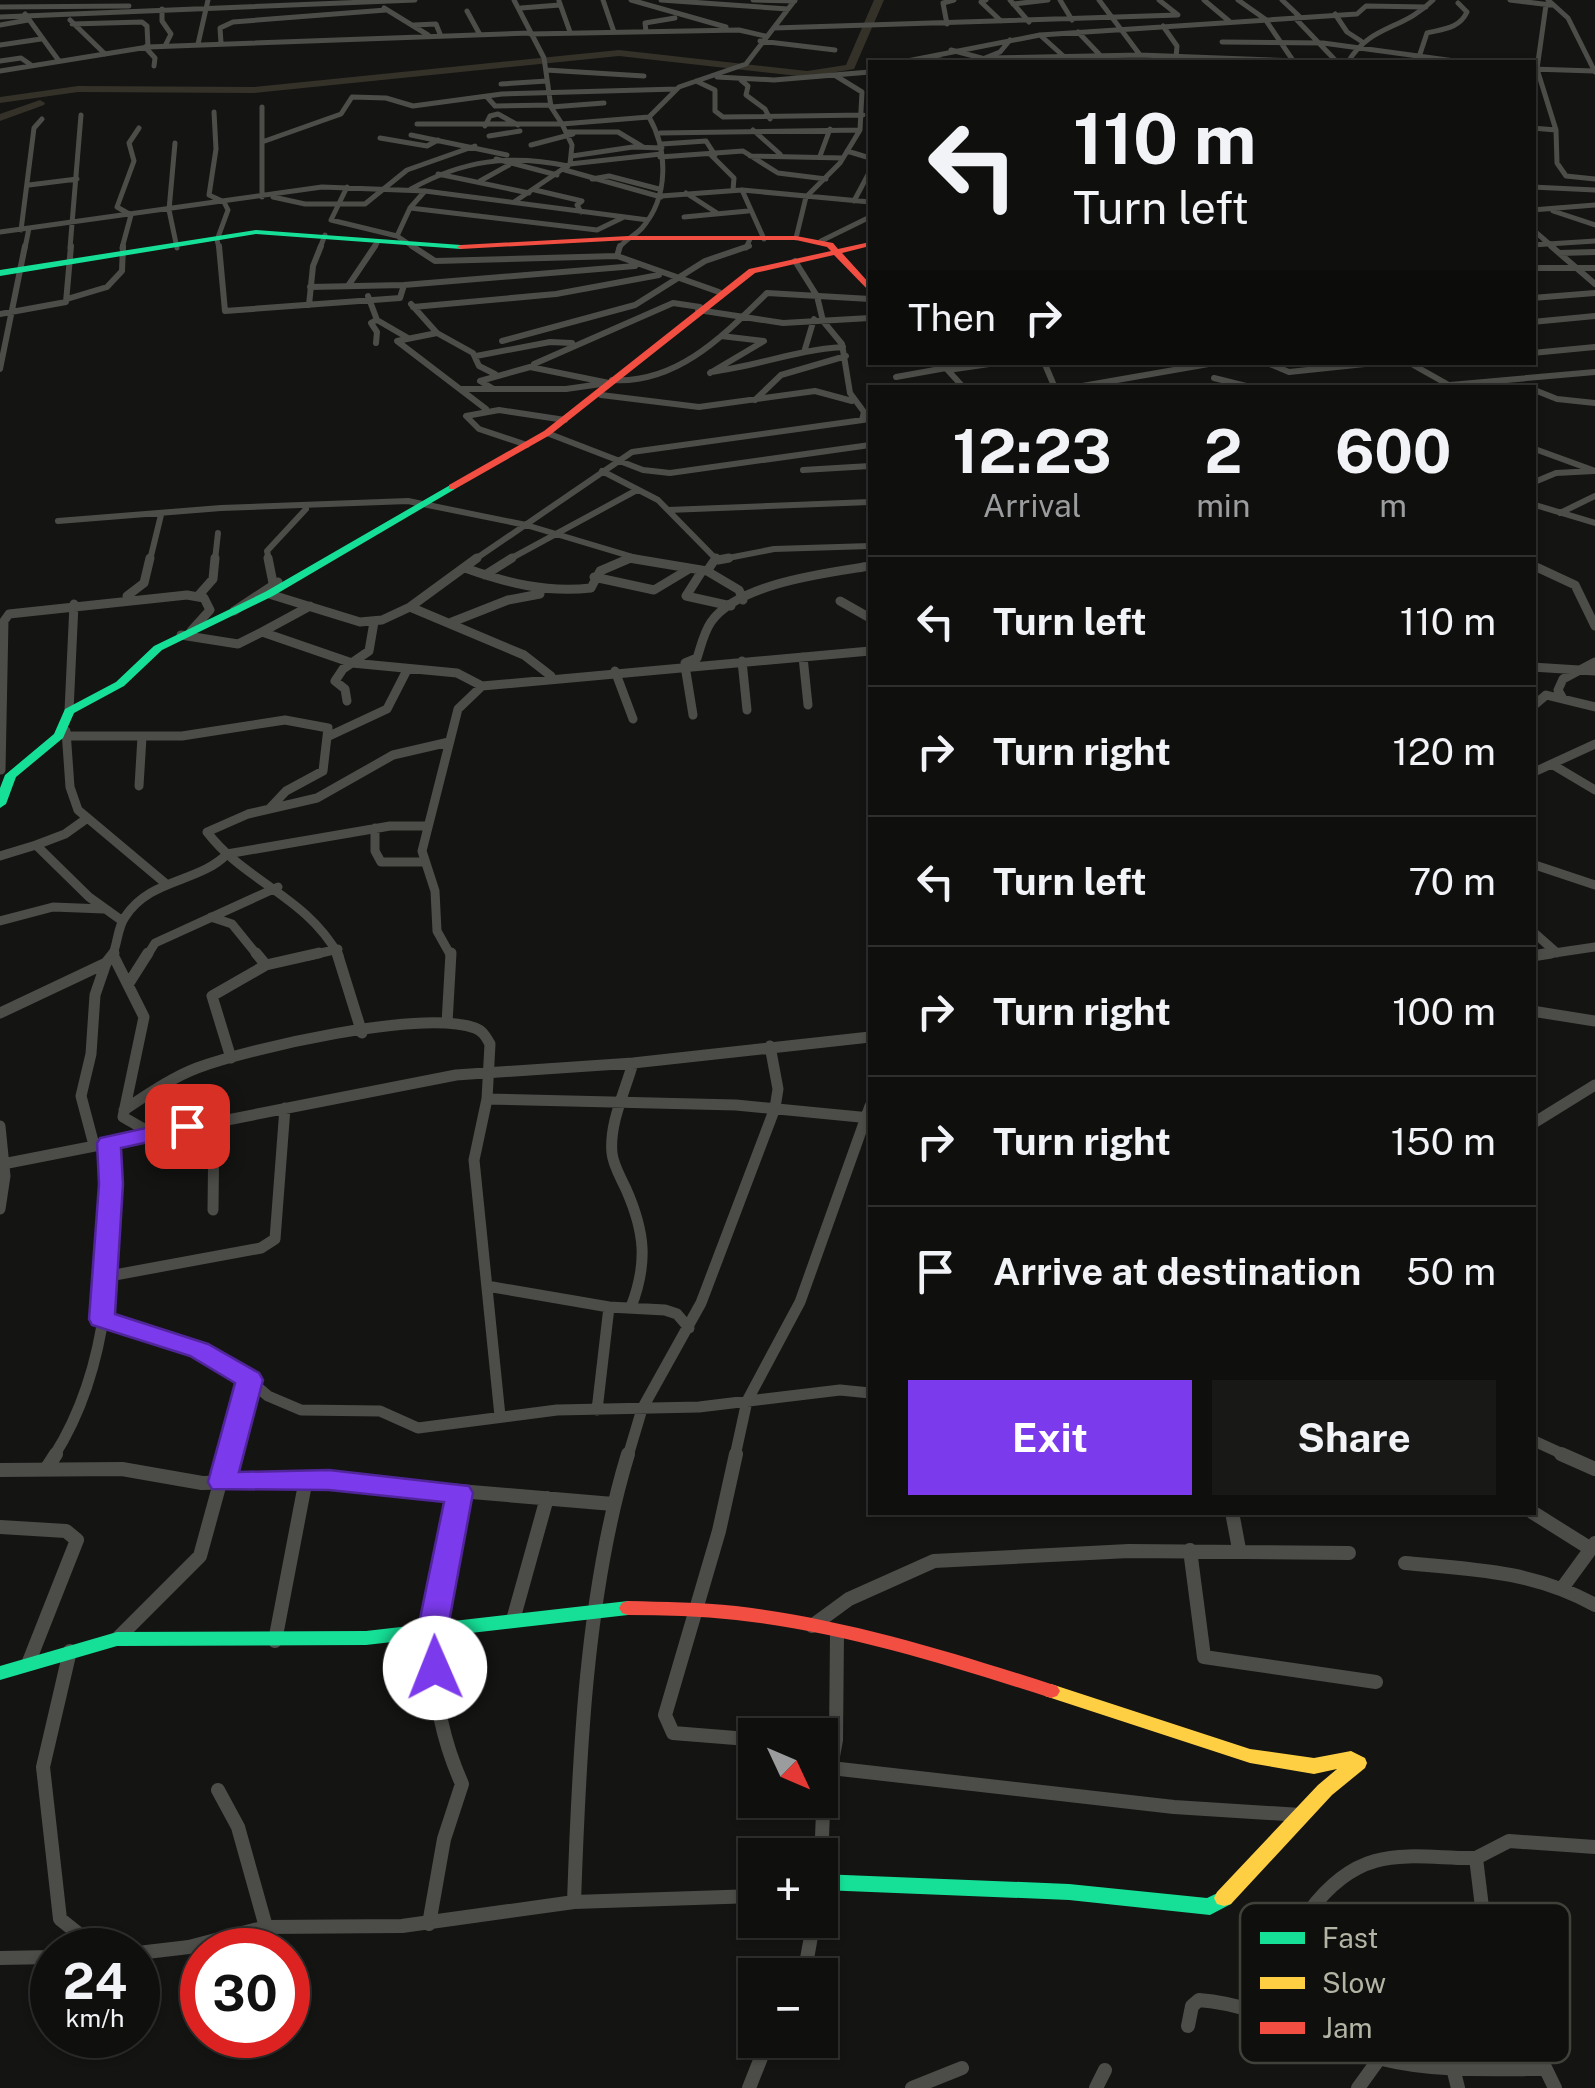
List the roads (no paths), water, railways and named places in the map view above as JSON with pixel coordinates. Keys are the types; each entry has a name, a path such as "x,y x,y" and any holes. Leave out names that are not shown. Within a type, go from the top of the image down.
{"street":[{"path":"0,25 38,15 208,4 415,0"},
{"path":"514,0 521,8 546,70 551,106 567,134 569,164"},
{"path":"603,0 614,32"},
{"path":"631,0 763,38 835,50"},
{"path":"661,0 788,8"},
{"path":"742,0 795,0"},
{"path":"262,142 286,138 308,124 341,114 349,97 386,98 392,104 413,106 487,96 677,89 746,64 795,0"},
{"path":"947,24 943,4 954,0"},
{"path":"986,0 981,2 1001,22"},
{"path":"1012,2 1048,0"},
{"path":"1099,0 1117,18 1140,55"},
{"path":"774,28 840,28 912,20 947,24 1178,16 1159,0"},
{"path":"1204,0 1229,21"},
{"path":"1238,0 1265,19 1292,60"},
{"path":"1282,0 1336,60"},
{"path":"1349,60 1360,43 1433,0"},
{"path":"1510,0 1557,6 1576,24 1584,53 1595,72"},
{"path":"378,1 428,35"},
{"path":"1064,1 1072,20"},
{"path":"0,6 53,2 106,4 137,10"},
{"path":"521,8 560,2 570,32"},
{"path":"1012,2 1068,60"},
{"path":"1536,60 1547,2"},
{"path":"18,3 59,62"},
{"path":"255,3 262,41"},
{"path":"1420,54 1427,33 1459,25 1466,17 1467,12 1458,3"},
{"path":"198,44 208,4"},
{"path":"911,60 1040,35 1360,14 1366,6 1426,7"},
{"path":"162,8 162,21 170,34 166,46"},
{"path":"221,42 223,25 386,10"},
{"path":"467,11 479,34"},
{"path":"66,14 104,54"},
{"path":"1336,14 1347,32 1360,43"},
{"path":"646,31 646,24 681,16"},
{"path":"0,17 27,18"},
{"path":"72,24 140,22 147,26 147,47 156,59 154,66"},
{"path":"982,60 1001,55 1099,54 1119,58 1140,55 1230,60 1208,22"},
{"path":"412,26 436,24 440,34"},
{"path":"1163,26 1174,38 1178,56"},
{"path":"0,71 147,47 221,42 738,30"},
{"path":"1078,32 1099,54"},
{"path":"0,44 40,38"},
{"path":"1001,55 1009,39"},
{"path":"1222,42 1360,43 1452,60"},
{"path":"950,50 986,59"},
{"path":"1174,60 1178,56"},
{"path":"924,57 941,60"},
{"path":"0,60 20,58 31,65"},
{"path":"546,70 570,68 643,76 623,93"},
{"path":"1536,69 1595,72"},
{"path":"716,76 740,80 868,72"},
{"path":"1536,75 1556,130 1561,170 1569,177 1595,179"},
{"path":"796,238 806,197 826,178 860,130 862,92 836,76"},
{"path":"740,80 748,86 746,95 769,117 774,130"},
{"path":"502,84 547,81"},
{"path":"696,81 716,92 715,111 720,116 863,115"},
{"path":"489,136 522,128 649,117 677,89"},
{"path":"487,96 496,106 604,103"},
{"path":"262,107 258,169 266,196"},
{"path":"214,112 216,149 209,194 224,202 228,210 218,240"},
{"path":"0,314 63,304 66,299 81,115"},
{"path":"616,256 648,220 660,194 661,146 649,117"},
{"path":"0,369 22,270 34,128 42,119"},
{"path":"417,124 522,128"},
{"path":"131,215 117,207 134,161 129,143 140,128"},
{"path":"522,128 531,145"},
{"path":"1536,128 1556,130"},
{"path":"804,129 809,156"},
{"path":"820,156 830,129"},
{"path":"410,189 437,174 510,156 569,164 753,130 860,130"},
{"path":"753,130 781,155"},
{"path":"522,155 531,145 567,134 617,132 642,144 713,155 744,151 778,173 826,178"},
{"path":"410,136 510,156"},
{"path":"380,138 427,146 468,164"},
{"path":"427,146 439,140"},
{"path":"661,146 706,141 734,178 734,190"},
{"path":"175,143 169,210 177,248"},
{"path":"514,202 558,176 569,164 642,144"},
{"path":"266,196 296,204 366,203 407,170 475,146"},
{"path":"750,156 845,154 868,158"},
{"path":"496,160 558,176"},
{"path":"569,164 592,180 660,194 742,190 868,202"},
{"path":"478,182 509,165"},
{"path":"437,174 582,201 577,205 581,212"},
{"path":"854,201 868,175"},
{"path":"29,185 77,180"},
{"path":"347,187 331,220 400,240 478,246 628,238 796,238 821,241 840,252 868,287"},
{"path":"0,232 347,187 410,189 648,220"},
{"path":"1536,187 1595,190"},
{"path":"742,190 757,239"},
{"path":"400,240 410,208 426,191"},
{"path":"686,194 718,214"},
{"path":"1536,210 1595,205"},
{"path":"410,208 599,230 622,217"},
{"path":"1548,209 1595,225"},
{"path":"684,217 748,211"},
{"path":"66,299 108,286 122,271 120,256 131,215"},
{"path":"821,241 868,218"},
{"path":"578,228 597,240"},
{"path":"0,272 177,248 256,232 324,235 377,243 400,240 441,262 616,256 659,275 719,292"},
{"path":"1536,233 1595,284"},
{"path":"308,304 324,235"},
{"path":"502,342 635,305 711,258 749,248 757,239"},
{"path":"218,240 225,250 221,293 226,310 400,298 437,333 476,356 482,368 496,374"},
{"path":"1536,245 1595,241"},
{"path":"348,286 377,243"},
{"path":"69,711 120,684 158,648 234,611 548,433 719,292 752,271 868,245"},
{"path":"1559,253 1595,252"},
{"path":"795,261 816,296 822,317 845,352 852,400"},
{"path":"1536,268 1569,264 1593,268"},
{"path":"310,287 574,274 634,266"},
{"path":"1581,272 1593,268"},
{"path":"574,274 585,288"},
{"path":"413,307 585,288 659,275"},
{"path":"400,298 404,285"},
{"path":"364,286 377,320 408,338"},
{"path":"1536,298 1595,293"},
{"path":"462,389 566,389 633,383 653,377 720,336 767,294 868,299"},
{"path":"492,388 480,381 534,364 675,302 742,317 811,321 822,317 868,318"},
{"path":"610,311 630,322"},
{"path":"1536,322 1595,316"},
{"path":"376,343 377,332 370,323 377,320"},
{"path":"720,336 746,335 764,341 710,373 753,367 805,349 810,345 811,321"},
{"path":"437,333 397,341 486,409"},
{"path":"476,356 550,342 583,344"},
{"path":"1536,353 1595,347"},
{"path":"805,349 845,352"},
{"path":"755,400 758,390 776,378 845,352"},
{"path":"271,589 360,622 374,622 410,606 618,458 649,448 866,420 852,400 815,392 699,407 607,386 558,366 534,364"},
{"path":"1086,385 1189,365 1214,378 1242,385"},
{"path":"1272,365 1290,372 1356,365"},
{"path":"1413,365 1448,385"},
{"path":"896,378 945,367"},
{"path":"1458,385 1595,372"},
{"path":"1214,378 1217,385"},
{"path":"1504,379 1522,385"},
{"path":"1536,390 1557,399 1595,404"},
{"path":"526,445 479,429 465,418 486,409 565,420"},
{"path":"548,433 643,470 670,473 868,445"},
{"path":"1536,449 1564,456 1595,471"},
{"path":"804,470 868,466"},
{"path":"602,471 668,510 718,560"},
{"path":"1536,481 1556,473 1595,471"},
{"path":"485,575 551,533 638,490"},
{"path":"1560,513 1595,496"},
{"path":"668,510 868,502"},
{"path":"58,521 421,503 526,524 629,558 705,571 739,590 743,600"},
{"path":"1536,505 1595,523"},
{"path":"271,589 266,551 282,538 299,512 311,506"},
{"path":"112,600 134,594 144,583 160,514"},
{"path":"198,596 212,579 218,533"},
{"path":"730,606 686,596 708,565 718,560 774,550 868,546"},
{"path":"451,623 508,600 590,588 594,577 629,558"},
{"path":"680,666 696,658 711,621 730,606 814,575 868,566"},
{"path":"465,568 554,592"},
{"path":"594,577 654,590 689,568"},
{"path":"1536,568 1575,585 1595,626"},
{"path":"0,804 6,769 1,675 4,620 9,614 112,600 198,596 208,601 210,610 186,633"},
{"path":"840,601 868,617"},
{"path":"74,604 67,732 70,787 86,819 164,883"},
{"path":"186,633 238,644 310,605"},
{"path":"410,606 532,660 551,676"},
{"path":"347,701 345,689 334,684 369,650 374,622"},
{"path":"262,632 352,663 457,674 482,686"},
{"path":"447,1024 450,948 437,931 435,891 423,862 449,742 458,709 466,697 482,686 551,676 868,651"},
{"path":"802,658 808,705"},
{"path":"742,662 747,710"},
{"path":"1563,699 1558,686 1595,662"},
{"path":"680,666 693,714"},
{"path":"1536,666 1595,671"},
{"path":"327,737 387,709 398,678 407,670"},
{"path":"615,671 632,719"},
{"path":"1536,703 1542,696 1595,707"},
{"path":"6,769 67,732 182,736 285,720 328,728 320,774 286,791 270,808"},
{"path":"139,786 142,736"},
{"path":"362,1033 355,992 338,949 314,916 208,837 211,828 270,808 317,798 393,755 449,742"},
{"path":"1536,772 1594,745"},
{"path":"1553,765 1595,790"},
{"path":"0,856 65,834 86,819"},
{"path":"94,1146 81,1096 92,1054 95,994 121,920 164,883 216,864 227,854 375,828 428,826"},
{"path":"375,828 375,851 381,862 423,862"},
{"path":"36,845 105,910 121,920"},
{"path":"1536,865 1595,886"},
{"path":"129,983 155,943 278,888"},
{"path":"0,921 53,907 105,910"},
{"path":"211,917 232,924 266,964"},
{"path":"1536,934 1557,952"},
{"path":"1536,955 1595,947"},
{"path":"231,1058 212,996 266,964 338,949"},
{"path":"110,960 129,983 144,1016 122,1117 128,1124 152,1133"},
{"path":"0,1012 110,960"},
{"path":"1536,1011 1595,1022"},
{"path":"124,1110 182,1074 231,1058 362,1033 447,1024 476,1028 487,1036 487,1100 474,1160 500,1416"},
{"path":"3,1172 152,1133 490,1071 634,1063 868,1038"},
{"path":"574,1902 578,1752 612,1504 642,1409 689,1328 775,1108 778,1090 770,1046"},
{"path":"631,1307 644,1277 648,1252 612,1156 612,1133 634,1063"},
{"path":"1536,1122 1595,1085"},
{"path":"487,1100 775,1108 868,1118"},
{"path":"104,1276 261,1248 275,1240 285,1108"},
{"path":"738,1738 681,1735 666,1724 748,1402 800,1302 868,1121"},
{"path":"212,1210 214,1122"},
{"path":"0,1126 0,1209"},
{"path":"47,1468 82,1408 102,1319 111,1184 108,1143"},
{"path":"487,1286 609,1307 672,1312 689,1328"},
{"path":"597,1410 609,1307"},
{"path":"102,1319 199,1350 268,1396 301,1410 380,1411 418,1428 500,1416 748,1402 813,1392 868,1393"},
{"path":"117,1639 194,1564 204,1548 249,1380"},
{"path":"1536,1442 1595,1469"},
{"path":"0,1470 122,1469 185,1481 306,1479 612,1504"},
{"path":"275,1641 306,1479"},
{"path":"429,1924 444,1839 462,1784 442,1739 432,1633 459,1493"},
{"path":"513,1620 547,1498"},
{"path":"1536,1514 1593,1546 1563,1587"},
{"path":"1233,1515 1240,1549"},
{"path":"0,1527 66,1530 77,1540 28,1664"},
{"path":"812,1626 861,1592 934,1561 1240,1549 1349,1553"},
{"path":"1190,1550 1204,1657 1376,1682"},
{"path":"1404,1563 1518,1573 1563,1587 1595,1605"},
{"path":"0,1673 117,1639 275,1641 432,1633 599,1609 694,1610 812,1626 944,1656 1250,1756 1307,1766 1356,1760 1356,1766 1226,1896 1210,1907 1030,1890 838,1886"},
{"path":"836,1718 837,1634"},
{"path":"70,1651 44,1750 48,1842 60,1919 71,1928"},
{"path":"838,1769 1174,1807 1302,1816"},
{"path":"218,1790 238,1827 266,1927"},
{"path":"1323,1903 1350,1874 1377,1860 1476,1858 1509,1841 1595,1847"},
{"path":"1476,1858 1482,1903"},
{"path":"160,1951 189,1948 266,1927 429,1924 574,1902 738,1897"},
{"path":"0,1958 30,1957"},
{"path":"1188,2026 1192,2006 1199,2000 1240,2006"},
{"path":"750,2088 761,2058"},
{"path":"1358,2088 1376,2063"},
{"path":"1416,2063 1453,2068 1543,2069"},
{"path":"1540,2063 1554,2088"},
{"path":"912,2088 962,2068"},
{"path":"1453,2068 1458,2088"},
{"path":"1096,2088 1105,2070"}],"waterway":[{"path":"0,100 78,89 254,90 619,53 807,74 850,67 879,0"},
{"path":"0,118 40,103"}]}
